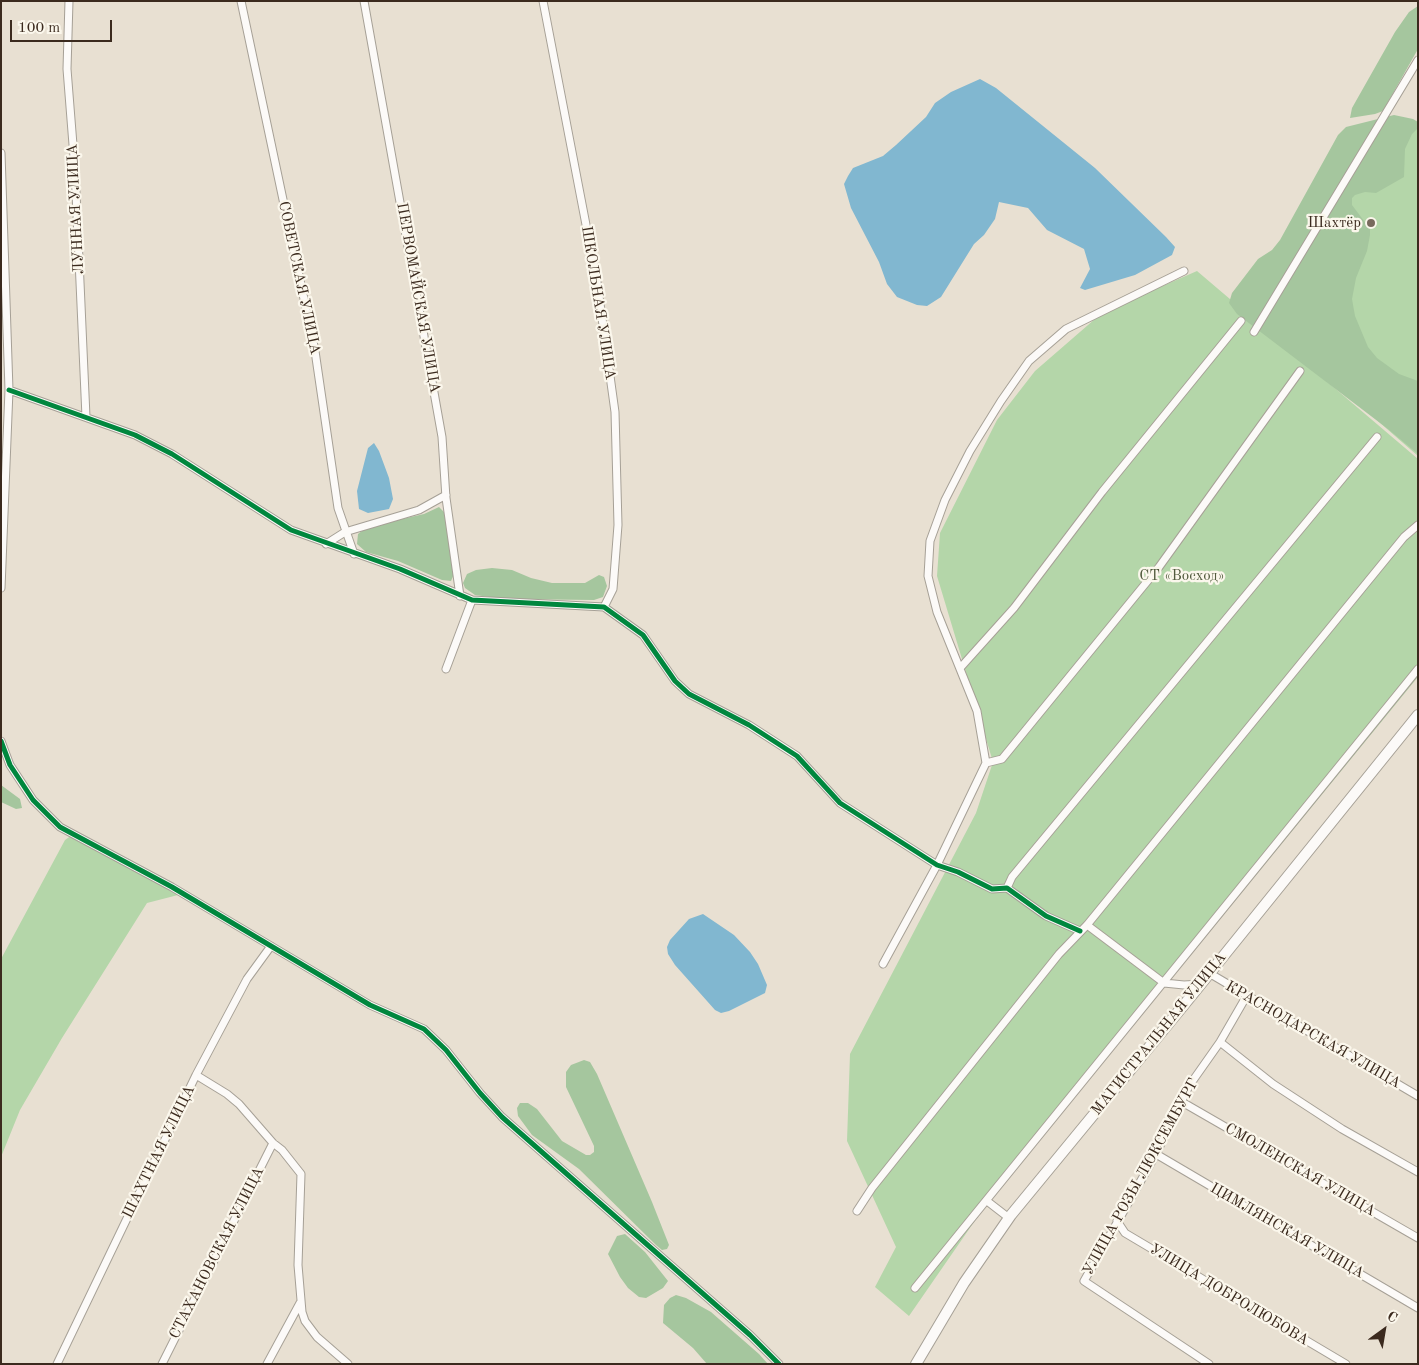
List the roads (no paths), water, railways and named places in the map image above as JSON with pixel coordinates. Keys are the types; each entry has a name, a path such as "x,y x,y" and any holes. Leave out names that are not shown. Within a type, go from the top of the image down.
{"main road":[{"name":"МАГИСТРАЛЬНАЯ УЛИЦА","path":"916,1364 964,1283 1008,1218 1201,984 1418,715"}],"street":[{"name":"ЛУННАЯ УЛИЦА","path":"69,1 67,69 75,170 86,417"},
{"name":"СОВЕТСКАЯ УЛИЦА","path":"241,1 314,351 338,508 354,554"},
{"name":"ПЕРВОМАЙСКАЯ УЛИЦА","path":"364,1 442,437 446,495 460,596"},
{"name":"ШКОЛЬНАЯ УЛИЦА","path":"543,1 597,282 615,412 618,525 613,590 604,607"},
{"path":"1254,332 1418,60"},
{"path":"1,153 9,390 1,588"},
{"path":"883,964 937,865 986,763 977,711 961,667 937,612 928,576 930,541 945,500 970,451 1029,361 1066,329 1184,271"},
{"path":"961,667 1014,608 1102,492 1241,321"},
{"path":"986,763 1002,759 1159,567 1300,371"},
{"path":"9,390 86,417 156,445 291,530 400,569 460,596 472,600 604,607 643,635 675,681 689,694 749,725 797,756 840,803 937,865 958,872 992,889 1007,888 1046,916 1080,931"},
{"path":"1007,888 1012,877 1377,437"},
{"path":"326,544 345,532 419,510 446,495"},
{"path":"857,1211 872,1188 1028,993 1087,925 1404,537 1418,525"},
{"path":"446,669 472,600"},
{"path":"915,1288 1418,669"},
{"path":"1,741 10,766 33,800 60,826 172,887 385,1014 424,1029 446,1050 480,1094 515,1129 750,1335 779,1364"},
{"path":"1087,925 1164,983 1184,986 1201,984"},
{"name":"ШАХТНАЯ УЛИЦА","path":"57,1364 196,1075 247,980 271,946"},
{"name":"КРАСНОДАРСКАЯ УЛИЦА","path":"1209,973 1418,1096"},
{"name":"УЛИЦА РОЗЫ ЛЮКСЕМБУРГ","path":"1209,1364 1084,1281 1156,1154 1188,1086 1220,1042 1246,996"},
{"path":"1220,1042 1273,1084 1342,1129 1418,1172"},
{"path":"196,1075 227,1094 273,1143 282,1150 301,1174 298,1264 300,1303 304,1321 310,1329 348,1364"},
{"name":"СМОЛЕНСКАЯ УЛИЦА","path":"1182,1102 1418,1238"},
{"name":"СТАХАНОВСКАЯ УЛИЦА","path":"162,1364 273,1143"},
{"name":"ЦИМЛЯНСКАЯ УЛИЦА","path":"1156,1154 1418,1308"},
{"path":"987,1201 1008,1218"},
{"name":"УЛИЦА ДОБРОЛЮБОВА","path":"1117,1221 1125,1233 1346,1364"},
{"path":"266,1364 300,1303"}],"water":[{"path":"980,79 996,88 1095,168 1175,247 1172,255 1135,275 1085,290 1080,288 1090,269 1084,249 1047,230 1028,208 999,202 995,219 984,235 974,244 941,297 927,306 917,305 897,297 887,284 879,262 851,208 844,184 853,168 883,156 926,117 935,103 951,92"},
{"path":"374,443 389,478 393,499 389,509 368,513 359,509 357,491 368,448"},
{"path":"703,914 734,935 750,952 758,964 767,985 765,993 721,1013 715,1010 675,965 668,954 667,947 670,940 689,919"}],"place":[{"name":"Шахтёр","path":"1371,223"}],"park label":[{"name":"СТ «Восход»","path":"1182,576"}]}
